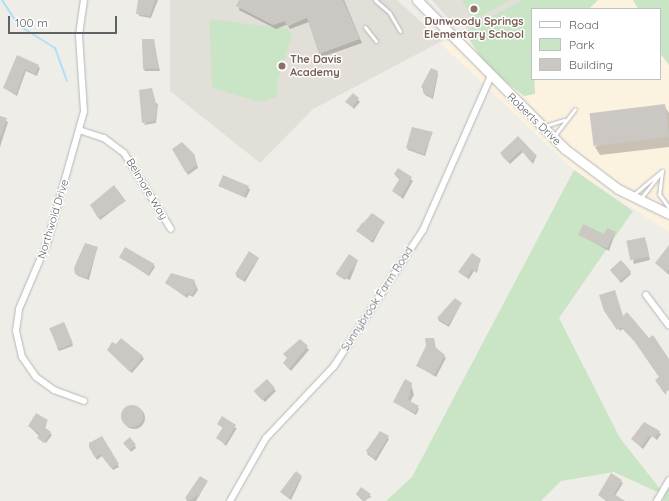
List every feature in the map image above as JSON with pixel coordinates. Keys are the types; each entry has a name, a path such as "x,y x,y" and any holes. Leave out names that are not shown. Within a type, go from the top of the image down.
{"street":[{"name":"Northwold Drive","path":"84,0 79,23 85,95 79,130 47,243 19,309 16,332 22,357 36,377 54,390 84,401"},
{"name":"Roberts Drive","path":"417,0 553,137 605,180 669,214"},
{"name":"Sunnybrook Farm Road","path":"230,501 266,438 334,366 423,230 491,76"},
{"name":"Belmore Way","path":"79,130 104,138 124,153 171,229"},
{"path":"646,295 669,325"},
{"path":"657,501 669,480"}],"lane":[{"path":"376,0 389,12 400,31"},
{"path":"365,27 376,41"},
{"path":"553,137 575,109"},
{"path":"539,124 556,125 569,116"},
{"path":"636,197 662,171"},
{"path":"636,197 662,171"},
{"path":"662,171 659,194 669,208"}],"shaded area":[{"name":"The Davis Academy","path":"170,0 397,0 442,41 313,109 260,163 170,91"},
{"name":"Dunwoody Springs Elementary School","path":"432,0 525,0 469,29 448,18"},
{"path":"539,0 649,0 653,8 531,8 531,80 661,80 661,23 669,38 669,232 574,170 440,43 472,34"}],"green space":[{"path":"462,0 511,0 473,20"},
{"path":"522,0 598,0 590,8 531,8 531,80 535,80 535,94 524,96 488,68 464,32"},
{"path":"633,0 669,0 669,65 661,54 661,8 637,8"},
{"path":"209,19 288,29 292,34 277,83 277,97 260,102 212,88"},
{"path":"574,170 633,211 559,318 620,438 664,494 669,488 669,501 663,501 664,495 614,472 561,481 541,501 386,501 412,477"}],"building":[{"path":"138,0 155,0 150,16 136,14"},
{"path":"239,0 343,0 360,39 319,54 307,18 287,26 285,21 273,25 236,6"},
{"path":"142,39 154,39 159,68 143,69"},
{"path":"17,55 39,65 35,74 25,69 16,94 3,88"},
{"path":"431,68 438,71 432,97 423,93 424,88 421,87"},
{"path":"152,88 157,107 155,121 142,123 139,90"},
{"path":"353,93 359,98 352,107 345,102"},
{"path":"665,104 669,137 594,146 590,113"},
{"path":"0,116 7,118 1,136 0,135"},
{"path":"412,127 433,132 424,154 406,148"},
{"path":"518,136 537,156 531,162 521,150 508,162 500,153"},
{"path":"182,142 194,154 197,165 186,173 172,149"},
{"path":"398,168 412,177 401,197 392,191 400,178 394,174"},
{"path":"223,175 249,186 244,197 218,186"},
{"path":"114,185 126,201 98,218 90,205"},
{"path":"372,213 385,222 372,241 356,231"},
{"path":"583,224 604,234 607,228 616,232 607,249 578,235"},
{"path":"645,237 649,257 630,260 626,241"},
{"path":"85,243 98,247 87,278 75,274 74,268"},
{"path":"669,245 669,269 666,272 655,263"},
{"path":"125,247 154,264 148,274 119,257"},
{"path":"249,251 259,258 243,280 235,274"},
{"path":"472,253 481,259 476,272 472,269 467,277 458,272"},
{"path":"349,254 358,260 345,280 336,274"},
{"path":"621,260 631,271 620,281 610,270"},
{"path":"171,273 195,280 193,284 197,287 192,295 187,293 185,296 165,283"},
{"path":"615,290 623,316 627,312 649,338 653,335 669,359 669,390 664,393 655,380 659,377 634,341 621,327 617,330 604,311 599,295"},
{"path":"455,298 462,303 448,325 437,318"},
{"path":"64,322 73,343 58,349 49,328"},
{"path":"121,338 143,356 130,372 107,350 112,342 116,344"},
{"path":"425,338 434,338 435,347 445,355 434,375 416,366 426,346"},
{"path":"300,339 308,346 289,369 283,363 287,358 283,354"},
{"path":"267,379 275,388 262,400 254,391"},
{"path":"405,379 412,383 408,400 419,406 415,413 393,402"},
{"path":"132,405 140,408 143,416 140,424 132,427 124,424 121,416 124,408"},
{"path":"36,413 48,420 44,427 51,432 44,443 37,438 40,434 28,426"},
{"path":"222,416 236,425 225,444 216,438 223,427 217,424"},
{"path":"644,422 660,431 655,438 650,435 641,447 631,439"},
{"path":"380,431 389,436 374,459 366,451"},
{"path":"102,436 119,464 111,468 100,454 95,458 89,447 89,443"},
{"path":"130,437 136,445 129,450 123,443"},
{"path":"296,471 302,476 289,498 280,492"},
{"path":"611,473 622,480 614,494 625,501 607,501 598,495"},
{"path":"200,476 208,481 200,494 189,501 185,498"},
{"path":"361,487 371,494 366,501 356,494"}],"waterway":[{"path":"2,0 18,25 55,48 67,81"}],"place":[{"name":"Dunwoody Springs Elementary School","path":"474,9"},
{"name":"The Davis Academy","path":"282,66"}]}
